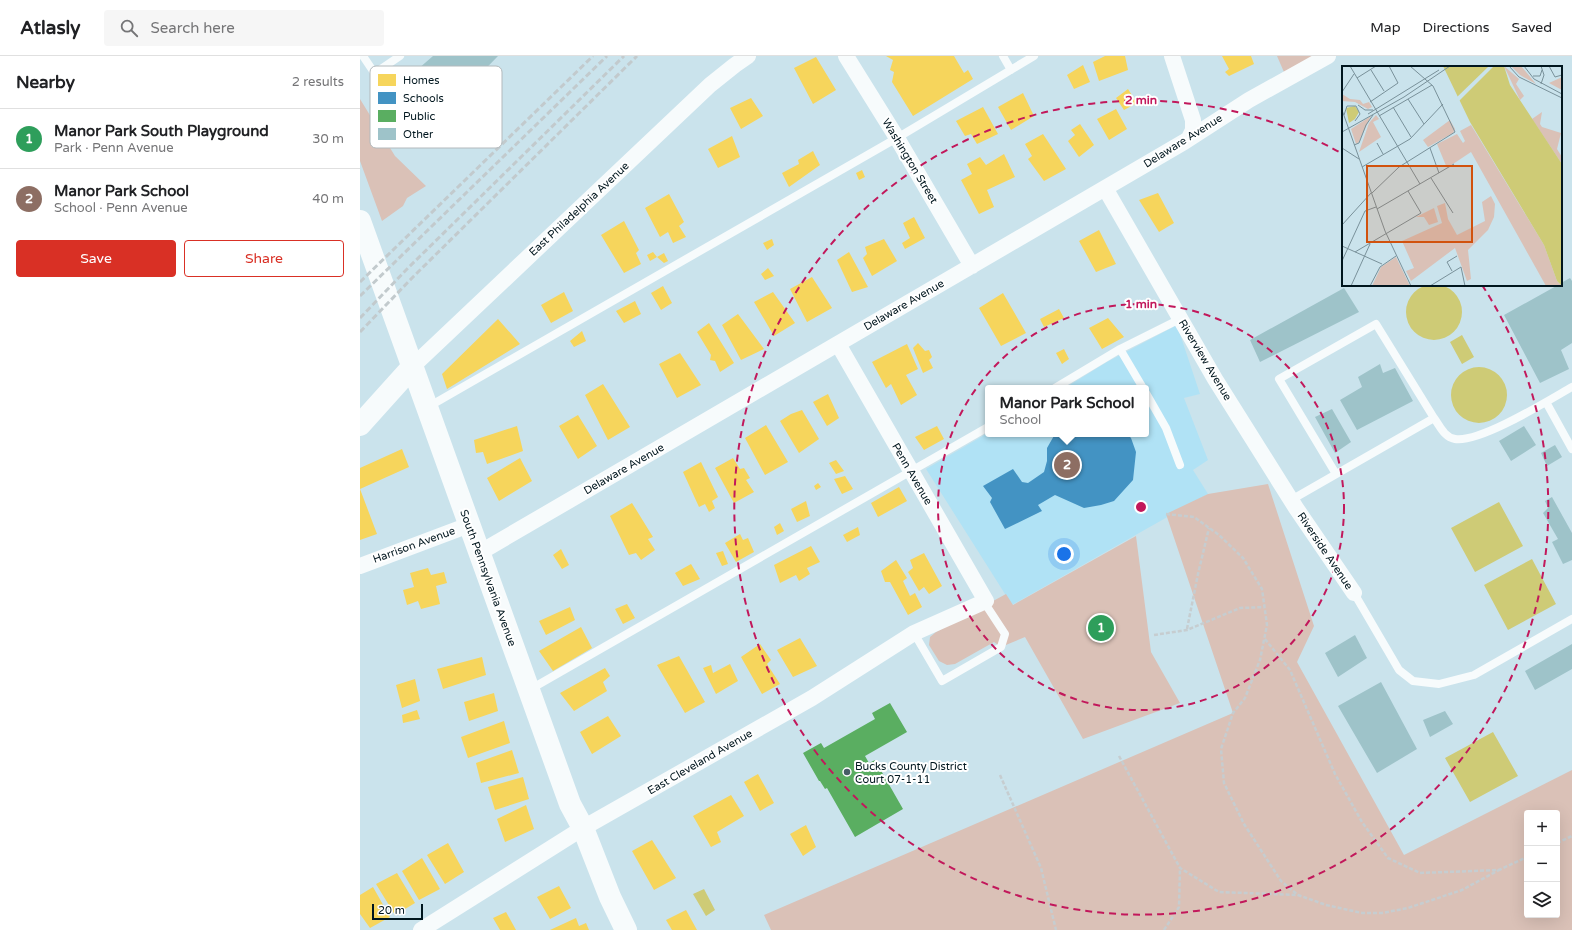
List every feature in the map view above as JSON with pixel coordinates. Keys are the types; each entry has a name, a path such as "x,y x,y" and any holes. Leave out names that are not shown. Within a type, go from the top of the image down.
{"main road":[{"name":"South Pennsylvania Avenue","path":"361,225 428,407 570,804 583,828 610,897 626,930"},
{"path":"360,426 413,366"}],"street":[{"name":"East Philadelphia Avenue","path":"413,366 710,85 734,65 748,56"},
{"name":"Washington Street","path":"846,56 897,138 972,266"},
{"path":"1172,56 1193,120 1193,130 1189,138"},
{"name":"Delaware Avenue","path":"479,553 1184,142 1249,100 1328,56"},
{"name":"Riverview Avenue","path":"1105,188 1215,379 1294,504"},
{"name":"Penn Avenue","path":"838,344 986,601 984,602"},
{"name":"Riverside Avenue","path":"1294,504 1354,593"},
{"name":"Harrison Avenue","path":"360,566 469,525"},
{"name":"East Cleveland Avenue","path":"421,930 583,828 812,698 914,633 984,602"}],"lane":[{"path":"363,56 370,66"},
{"path":"386,66 400,56"},
{"path":"1003,56 1011,70"},
{"path":"428,407 897,138 1034,56"},
{"path":"1060,385 1120,350 1180,319"},
{"path":"1336,474 1279,379 1376,324 1434,418 1445,434 1455,439 1485,434 1572,387"},
{"path":"1120,350 1141,385"},
{"path":"1149,398 1166,428 1180,465"},
{"path":"1546,402 1572,449"},
{"path":"1294,504 1336,474 1434,418"},
{"path":"529,691 985,429"},
{"path":"1354,593 1399,670 1413,681 1439,684 1474,675 1572,619"},
{"path":"914,633 942,681 1001,647 1005,634 984,602"}],"path":[{"path":"1166,514 1194,517 1219,535 1243,558 1262,589 1267,625 1258,666 1245,698 1234,713 1221,749 1224,783 1244,824 1265,857 1281,880 1298,896"},
{"path":"1187,630 1198,574 1210,528"},
{"path":"1154,635 1187,630 1240,608 1265,607"},
{"path":"1264,638 1290,670 1334,774 1362,822 1388,858 1420,874 1499,870"},
{"path":"1119,756 1180,868 1219,892 1298,896 1326,905 1362,913 1382,913 1408,908 1462,890 1524,858"},
{"path":"1000,775 1041,868 1056,930"},
{"path":"1560,842 1572,836"},
{"path":"1164,930 1179,907 1180,868"}],"shaded area":[{"path":"1277,56 1330,56 1287,79"},
{"path":"360,99 370,115 370,148 390,148 395,156 426,186 407,198 403,206 382,221 360,161"},
{"path":"1423,286 1445,286 1450,288 1458,296 1462,306 1462,318 1458,328 1450,336 1440,340 1428,340 1418,336 1410,328 1406,318 1406,306 1410,296 1418,288"},
{"path":"1177,325 1200,394 1184,398 1208,460 1193,470 1208,494 1012,605 926,469 985,435 985,437 1149,437 1149,385 1070,385 1107,362"},
{"path":"1462,335 1474,357 1462,364 1450,342"},
{"path":"1473,367 1485,367 1495,371 1503,379 1507,389 1507,401 1503,411 1495,419 1485,423 1473,423 1463,419 1455,411 1451,401 1451,389 1455,379 1463,371"},
{"path":"1268,484 1314,626 1297,662 1404,855 1572,770 1572,930 771,930 764,915 1233,713 1166,514 1208,494"},
{"path":"1499,502 1523,546 1475,572 1451,528"},
{"path":"1136,536 1151,652 1180,703 1083,739 1025,637 1001,647 994,642 955,664 947,665 939,661 929,645 930,637 936,632 1006,594 1013,605"},
{"path":"1532,559 1556,604 1508,630 1484,585"},
{"path":"1493,732 1518,776 1470,802 1445,758"},
{"path":"704,889 715,910 706,916 693,894"}],"building: Homes":[{"path":"886,56 954,56 964,73 968,70 973,79 913,116 892,82 894,72 890,70 893,60"},
{"path":"1105,56 1125,56 1128,70 1099,81 1093,62"},
{"path":"1222,56 1251,56 1254,64 1229,76 1225,72 1229,69"},
{"path":"816,57 836,90 813,104 794,68"},
{"path":"1083,65 1090,82 1074,89 1067,75"},
{"path":"1128,89 1137,103 1124,110 1116,98"},
{"path":"1023,93 1034,116 1011,130 998,107"},
{"path":"751,98 763,116 741,129 730,108"},
{"path":"983,107 998,134 977,144 971,134 965,136 956,121"},
{"path":"1116,109 1127,129 1109,140 1097,119"},
{"path":"1080,124 1094,145 1079,157 1068,141 1075,135 1071,130"},
{"path":"1043,134 1066,169 1044,181 1028,159 1032,156 1025,144"},
{"path":"732,136 740,157 718,168 708,149"},
{"path":"813,151 820,165 789,187 782,173 799,164 798,160"},
{"path":"1004,154 1015,177 987,190 994,207 979,214 961,180 972,174 967,164 980,157 986,165"},
{"path":"862,170 865,177 859,180 856,173"},
{"path":"1158,193 1174,223 1159,232 1139,200"},
{"path":"669,194 684,222 679,226 686,237 673,243 668,232 660,237 645,208"},
{"path":"914,217 925,238 905,249 902,243 910,238 903,223"},
{"path":"624,221 639,250 636,253 641,264 624,273 601,235"},
{"path":"1099,230 1116,264 1096,272 1079,241"},
{"path":"772,239 774,245 767,250 763,243"},
{"path":"884,239 897,261 872,276 863,258 867,254 865,247"},
{"path":"653,252 657,257 650,261 647,255"},
{"path":"849,252 868,287 852,292 837,260"},
{"path":"664,253 668,261 664,263 657,257"},
{"path":"768,268 774,276 765,280 761,274"},
{"path":"812,277 832,308 807,322 790,289"},
{"path":"663,286 672,303 661,310 651,293"},
{"path":"564,292 573,311 551,323 541,305"},
{"path":"773,292 795,323 774,336 754,302"},
{"path":"1003,293 1026,333 1001,346 979,308"},
{"path":"635,301 641,314 624,323 616,311"},
{"path":"1059,309 1064,318 1044,327 1040,319"},
{"path":"738,314 764,349 741,360 722,325"},
{"path":"1108,318 1124,337 1102,349 1089,328"},
{"path":"498,319 520,344 447,389 442,374"},
{"path":"709,323 734,363 720,372 715,361 710,360 711,355 697,332"},
{"path":"582,331 586,341 574,347 570,341"},
{"path":"918,343 925,351 929,350 932,357 929,360 933,368 923,373 913,348"},
{"path":"907,344 918,369 906,375 917,395 901,405 891,384 886,388 872,362"},
{"path":"1064,349 1069,359 1062,364 1056,353"},
{"path":"680,353 701,385 677,398 659,364"},
{"path":"603,384 630,427 608,440 585,395"},
{"path":"828,394 839,418 827,426 813,402"},
{"path":"802,410 819,439 799,453 780,421 791,414"},
{"path":"578,415 597,446 578,459 559,426"},
{"path":"766,425 788,462 765,475 745,438"},
{"path":"517,426 523,451 487,464 483,452 476,453 474,440"},
{"path":"937,426 944,439 924,450 915,437"},
{"path":"402,449 409,467 360,489 360,468"},
{"path":"520,458 532,481 499,501 487,478"},
{"path":"733,458 740,469 744,468 750,478 746,480 754,492 734,503 715,468"},
{"path":"836,460 844,471 836,474 829,463"},
{"path":"701,462 718,497 712,501 715,508 709,512 705,504 699,507 683,472"},
{"path":"845,476 853,489 842,494 834,479"},
{"path":"818,483 821,487 816,490 814,486"},
{"path":"899,487 907,501 878,517 871,503"},
{"path":"360,489 377,534 360,540"},
{"path":"806,501 810,516 797,522 791,509"},
{"path":"632,503 653,537 648,539 655,550 641,560 636,553 629,555 610,516"},
{"path":"780,523 784,531 777,535 774,527"},
{"path":"858,527 860,535 847,542 843,535"},
{"path":"740,534 743,540 748,538 754,552 736,562 725,543"},
{"path":"811,546 820,562 807,568 810,574 799,581 796,575 780,583 774,565"},
{"path":"561,549 569,565 562,569 553,555"},
{"path":"723,551 728,564 722,566 716,553"},
{"path":"924,553 942,586 929,594 924,587 919,591 908,572 913,568 910,560"},
{"path":"896,560 907,578 903,581 910,596 915,593 922,607 908,615 890,582 885,582 881,571"},
{"path":"691,564 700,579 683,586 675,573"},
{"path":"428,568 431,575 444,572 447,583 436,586 440,604 421,609 418,601 407,605 403,590 414,587 410,573"},
{"path":"627,604 635,618 623,624 615,609"},
{"path":"570,607 575,620 546,635 539,621"},
{"path":"581,627 592,648 553,671 539,651"},
{"path":"800,638 817,666 793,677 777,650"},
{"path":"760,644 771,660 767,664 780,684 762,694 741,657"},
{"path":"679,656 705,702 685,713 657,665"},
{"path":"482,657 486,675 443,689 437,669"},
{"path":"730,664 738,681 716,694 703,668 711,665 713,673"},
{"path":"605,668 610,676 603,682 607,691 574,711 560,693"},
{"path":"415,679 420,701 402,708 396,685"},
{"path":"494,693 498,711 469,721 464,702"},
{"path":"417,710 420,719 403,723 402,715"},
{"path":"608,716 621,736 592,754 580,732"},
{"path":"504,721 510,743 468,758 461,737"},
{"path":"512,750 519,773 481,783 476,763"},
{"path":"758,774 774,803 760,811 744,782"},
{"path":"523,777 529,799 495,810 488,787"},
{"path":"731,795 744,816 717,832 721,842 711,847 693,816"},
{"path":"526,805 534,829 505,842 497,819"},
{"path":"806,825 816,847 803,856 790,834"},
{"path":"652,840 676,878 654,890 632,851"},
{"path":"448,843 464,872 445,884 427,855"},
{"path":"422,858 440,889 419,900 402,871"},
{"path":"397,873 415,903 395,915 376,884"},
{"path":"559,886 571,908 550,919 537,897"},
{"path":"373,887 390,917 370,928 360,914 360,895"},
{"path":"686,910 697,930 672,930 666,920"},
{"path":"506,912 516,930 500,930 493,918"},
{"path":"576,918 579,926 586,923 589,930 550,930"}],"building: Schools":[{"path":"1053,437 1130,437 1136,452 1133,480 1114,501 1101,505 1084,508 1055,495 1038,505 1042,511 1005,529 990,502 992,498 983,486 1013,469 1022,482 1028,483 1044,472 1047,461 1047,448"}],"building: Public":[{"name":"Bucks County District Court 07-1-11","path":"890,703 907,732 865,756 869,763 875,760 903,809 855,837 827,788 825,789 819,781 803,753 821,743 824,748 875,719 872,713"}],"building: Other":[{"path":"433,56 498,56 488,66 421,66"},
{"path":"1570,278 1572,281 1572,343 1561,350 1569,369 1540,383 1504,315 1556,286 1562,286 1562,282"},
{"path":"1344,288 1359,312 1260,362 1250,340"},
{"path":"1380,364 1383,373 1395,368 1413,401 1357,430 1340,400 1362,387 1358,377"},
{"path":"1332,409 1351,442 1335,453 1315,417"},
{"path":"1524,426 1536,445 1511,461 1499,441"},
{"path":"1555,445 1562,457 1547,466 1541,453"},
{"path":"1552,497 1572,533 1572,560 1563,564 1552,542 1558,539 1543,513 1548,508 1545,501"},
{"path":"1355,635 1367,658 1338,677 1325,653"},
{"path":"1572,644 1572,669 1535,690 1525,671"},
{"path":"1381,682 1417,749 1377,773 1338,706"},
{"path":"1445,711 1453,724 1430,737 1423,720"}],"railway":[{"path":"502,144 593,56"},
{"path":"360,296 607,56"},
{"path":"360,318 408,268 624,56"},
{"path":"360,332 413,277 637,56"},
{"path":"360,282 498,148"}],"place":[{"name":"Manor Park School","path":"1067,465"},
{"name":"Manor Park South Playground","path":"1101,628"},
{"name":"Bucks County District Court 07-1-11","path":"847,772"}]}
